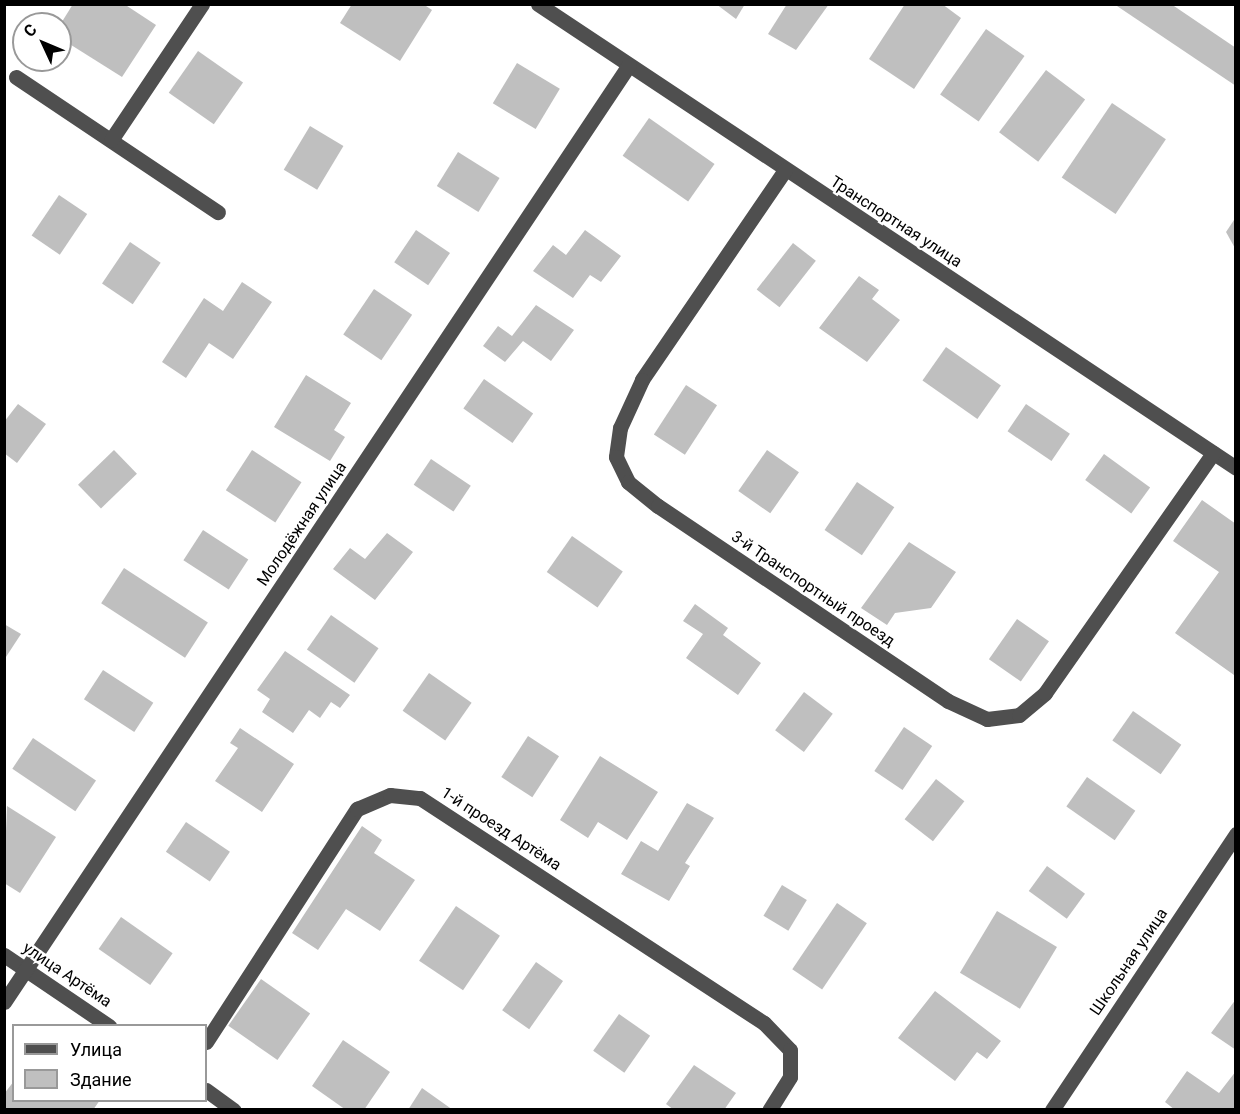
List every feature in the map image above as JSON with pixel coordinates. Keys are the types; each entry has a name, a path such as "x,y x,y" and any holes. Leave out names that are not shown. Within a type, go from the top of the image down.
{"street":[{"path":"111,140 202,4"},
{"name":"Транспортная улица","path":"538,4 1236,468"},
{"name":"Молодёжная улица","path":"4,1002 629,65"},
{"path":"16,77 218,212"},
{"name":"3-й Транспортный проезд","path":"785,170 642,380 620,428 616,457 628,482 658,506 948,701 987,719 1019,715 1045,693 1213,453"},
{"name":"1-й проезд Артёма","path":"207,1040 357,810 390,795 420,798 764,1023 790,1050 790,1077 769,1110"},
{"name":"Школьная улица","path":"1052,1110 1236,834"},
{"name":"улица Артёма","path":"4,955 106,1024"},
{"path":"207,1091 234,1110"}],"building":[{"path":"73,4 124,4 156,25 122,77 72,46 72,12 68,12"},
{"path":"352,4 423,4 432,10 400,61 340,23"},
{"path":"716,4 745,4 736,19"},
{"path":"787,4 829,4 796,50 768,34"},
{"path":"905,4 942,4 961,18 914,89 869,59"},
{"path":"1114,4 1171,4 1236,48 1236,86"},
{"path":"986,29 1025,56 979,121 940,95"},
{"path":"198,51 243,83 214,124 169,93"},
{"path":"517,63 560,89 536,129 493,103"},
{"path":"1046,70 1085,99 1038,162 999,132"},
{"path":"1112,103 1166,139 1116,214 1062,178"},
{"path":"649,118 715,164 688,202 623,156"},
{"path":"310,126 343,146 317,190 284,170"},
{"path":"458,152 500,178 478,212 437,186"},
{"path":"59,195 87,214 60,255 32,236"},
{"path":"1236,217 1236,250 1226,232"},
{"path":"416,230 450,253 428,285 394,262"},
{"path":"585,230 621,256 601,282 590,275 573,298 533,271 553,245 566,255"},
{"path":"130,242 161,263 133,304 102,283"},
{"path":"793,243 816,261 780,307 757,289"},
{"path":"859,276 879,290 872,299 900,320 867,362 819,328"},
{"path":"242,282 272,302 233,359 209,343 186,378 162,362 204,298 223,311"},
{"path":"374,289 412,315 381,360 343,335"},
{"path":"536,305 574,330 551,361 523,341 505,362 483,346 498,326 512,336"},
{"path":"946,347 1001,385 977,419 922,381"},
{"path":"306,375 351,403 334,430 345,437 330,461 274,427"},
{"path":"484,379 533,413 513,443 463,408"},
{"path":"686,385 717,405 685,455 654,434"},
{"path":"18,404 46,424 17,463 4,453 4,422"},
{"path":"1026,404 1070,434 1051,461 1008,431"},
{"path":"114,450 137,474 101,508 78,485"},
{"path":"252,450 301,482 275,522 226,490"},
{"path":"767,450 799,472 770,513 738,491"},
{"path":"1104,454 1150,488 1131,513 1085,480"},
{"path":"431,459 471,486 453,512 414,485"},
{"path":"857,482 894,507 862,555 825,530"},
{"path":"1202,500 1236,524 1234,675 1175,633 1219,572 1173,541"},
{"path":"203,530 248,559 229,590 183,560"},
{"path":"387,533 413,552 375,600 333,569 350,548 365,559"},
{"path":"572,536 623,572 598,608 547,572"},
{"path":"909,542 956,572 931,608 895,613 887,625 861,608"},
{"path":"124,568 208,622 185,658 101,603"},
{"path":"695,604 728,628 723,635 761,663 738,695 686,658 703,634 683,621"},
{"path":"331,615 379,648 354,683 307,649"},
{"path":"1017,619 1049,641 1021,682 989,659"},
{"path":"4,624 21,634 4,660"},
{"path":"285,651 350,695 340,708 331,702 320,718 309,710 293,733 262,712 270,699 257,690"},
{"path":"103,670 153,703 134,732 84,699"},
{"path":"429,673 472,703 445,741 403,711"},
{"path":"804,692 833,714 804,752 775,730"},
{"path":"1133,711 1181,745 1161,774 1112,740"},
{"path":"904,727 932,746 903,790 874,771"},
{"path":"240,728 294,764 262,812 215,781 238,748 230,743"},
{"path":"528,736 559,756 532,797 501,777"},
{"path":"33,738 96,780 75,811 12,769"},
{"path":"600,756 658,792 627,840 598,822 588,838 560,820"},
{"path":"1087,777 1135,811 1115,840 1066,806"},
{"path":"936,779 964,801 933,841 905,819"},
{"path":"687,803 714,818 685,863 690,866 669,901 621,874 641,841 658,851"},
{"path":"7,806 56,837 20,893 4,883"},
{"path":"186,822 230,852 210,881 166,852"},
{"path":"362,826 382,840 374,853 415,880 380,931 346,909 318,950 292,933"},
{"path":"1047,866 1085,894 1067,919 1029,891"},
{"path":"782,885 807,900 788,931 763,916"},
{"path":"837,903 867,923 822,989 792,969"},
{"path":"456,906 500,936 463,990 419,961"},
{"path":"997,911 1057,947 1020,1009 960,973"},
{"path":"121,917 173,953 150,985 99,949"},
{"path":"536,962 563,981 529,1029 502,1010"},
{"path":"261,979 310,1013 277,1060 228,1026"},
{"path":"935,991 1001,1041 987,1059 977,1052 955,1081 898,1038"},
{"path":"1236,999 1236,1050 1211,1033"},
{"path":"619,1014 650,1036 624,1073 593,1051"},
{"path":"343,1040 390,1072 364,1110 346,1110 312,1086"},
{"path":"694,1065 736,1093 724,1110 674,1110 666,1104"},
{"path":"1187,1071 1219,1093 1236,1071 1236,1110 1175,1110 1165,1102"},
{"path":"12,1084 12,1102 99,1102 93,1110 4,1110 4,1094"},
{"path":"422,1088 453,1110 408,1110"}]}
